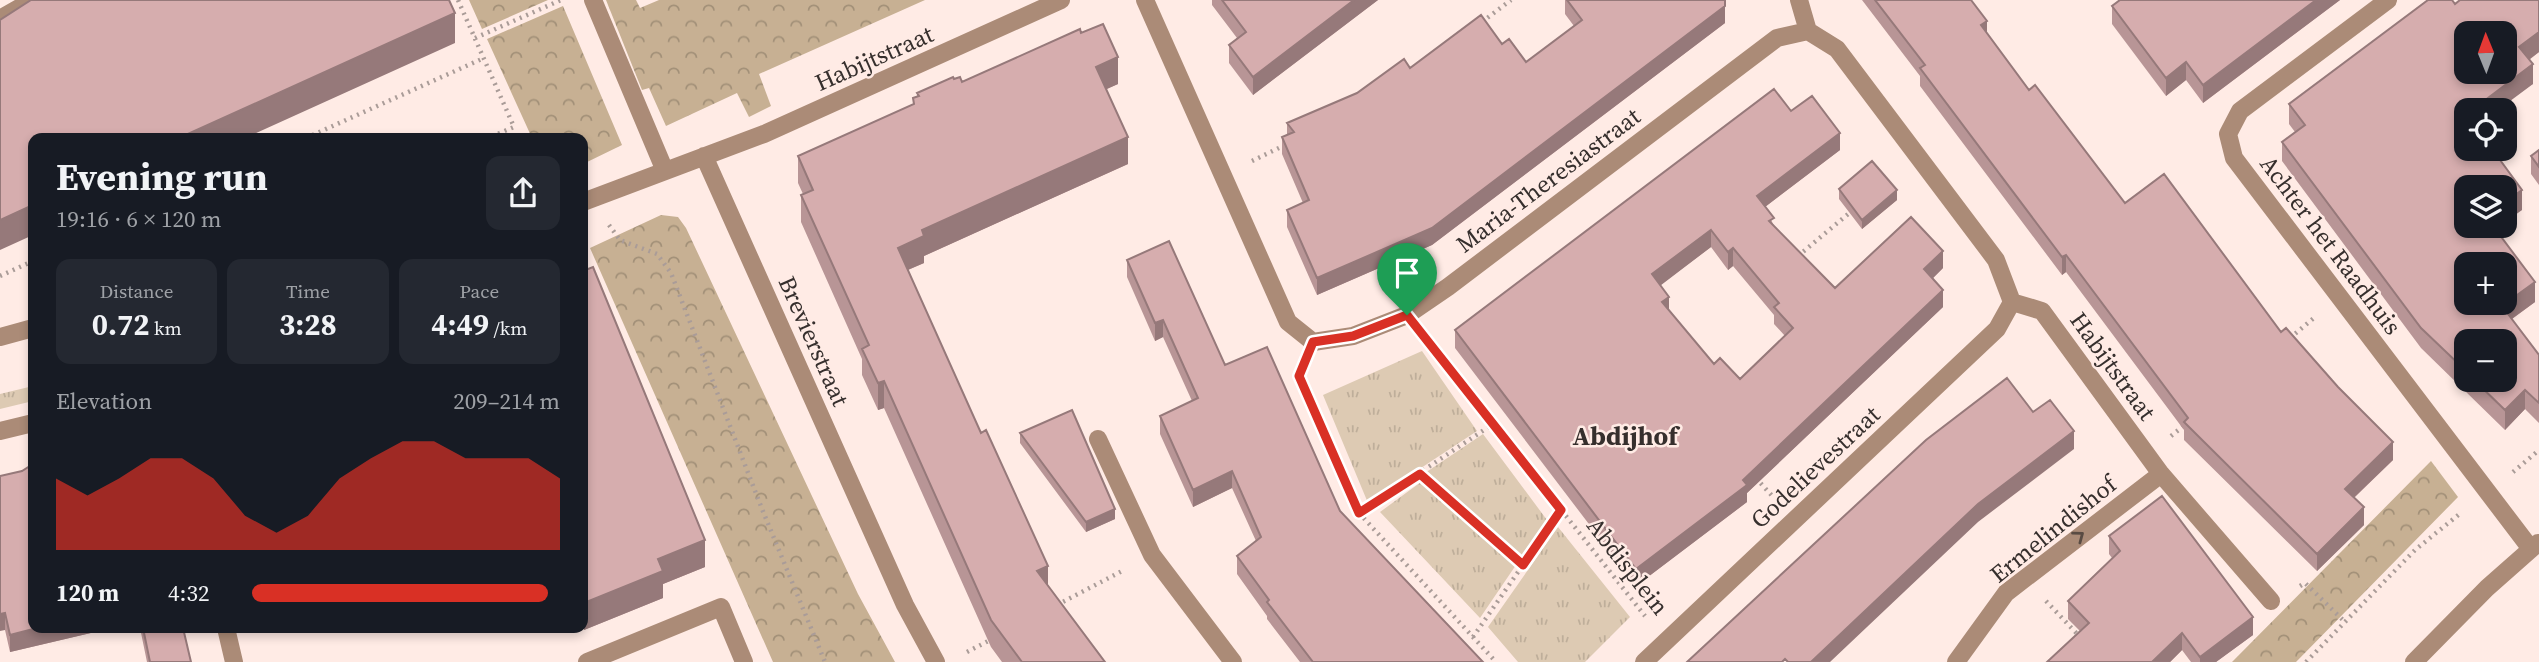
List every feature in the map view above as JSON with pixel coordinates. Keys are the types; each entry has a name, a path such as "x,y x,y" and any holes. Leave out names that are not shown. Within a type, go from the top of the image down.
{"street":[{"path":"0,19 33,0"},
{"path":"593,0 665,171"},
{"name":"Habijtstraat","path":"704,156 764,134 1062,0"},
{"path":"1145,0 1288,322 1313,342"},
{"path":"1799,0 1808,31 1837,49 1996,260 2012,302"},
{"name":"Achter het Raadhuis","path":"2388,0 2240,111 2228,134 2234,158 2488,492 2535,546"},
{"name":"Maria-Theresiastraat","path":"1313,342 1353,336 1407,315 1448,287 1776,38 1808,31"},
{"path":"588,200 704,156"},
{"name":"Brevierstraat","path":"704,156 905,605 936,662"},
{"name":"Habijtstraat","path":"2012,302 2042,311 2161,474 2271,601"},
{"name":"Godelievestraat","path":"1644,662 1997,329 2012,302"},
{"path":"0,337 28,329"},
{"path":"0,431 28,424"},
{"path":"1098,439 1153,555 1233,662"},
{"name":"Ermelindishof","path":"1956,662 2006,593 2161,474"},
{"path":"2414,662 2487,588 2535,546"},
{"path":"587,662 721,607 744,662"},
{"path":"227,633 234,662"}],"path":[{"path":"458,0 514,127 500,133"},
{"path":"475,38 561,0"},
{"path":"1478,24 1511,0"},
{"path":"317,133 484,58"},
{"path":"1223,175 1291,142"},
{"path":"588,201 621,240 657,254 671,273 762,509 825,662"},
{"path":"1790,264 1853,209"},
{"path":"0,276 28,263"},
{"path":"2283,344 2324,310"},
{"name":"Abdisplein","path":"1407,315 1665,642"},
{"path":"1313,342 1299,376 1359,513 1496,662"},
{"path":"2148,455 2189,421"},
{"path":"1359,513 1493,424"},
{"path":"2306,662 2415,550 2539,450"},
{"path":"1751,473 1794,519"},
{"path":"1420,474 1523,565"},
{"path":"1473,637 1561,510"},
{"path":"1057,605 1153,555"},
{"path":"2024,578 2085,643"},
{"path":"2271,601 2305,583 2345,622"},
{"path":"961,656 997,637"}],"green space":[{"path":"469,0 548,0 482,29"},
{"path":"606,0 636,0 640,8 659,0 925,0 759,74 771,106 749,117 737,93 666,126 649,88 642,90"},
{"path":"563,6 622,145 588,162 588,133 530,133 487,39"},
{"path":"661,215 678,217 686,228 858,594 895,662 773,662 590,248"},
{"path":"1422,351 1477,431 1368,503 1323,395"},
{"path":"28,387 28,402 0,409 0,394"},
{"path":"1483,434 1547,520 1521,559 1425,473"},
{"path":"2431,461 2458,497 2296,662 2232,662"},
{"path":"1421,482 1516,565 1480,618 1380,512"},
{"path":"1558,527 1630,617 1585,662 1518,662 1488,627"}],"building":[{"path":"31,0 449,0 455,13 190,133 28,133 28,207 0,220 0,20"},
{"path":"1222,0 1354,0 1253,77 1229,45 1246,32"},
{"path":"1567,0 1725,0 1725,6 1432,228 1317,278 1287,210 1309,200 1282,137 1294,132 1287,123 1357,93 1404,59 1410,68 1481,15 1502,44 1509,39 1526,62 1582,20"},
{"path":"1875,0 1971,0 1987,21 1981,25 2029,90 2035,85 2125,203 2164,174 2281,332 2286,328 2338,387 2393,442 2345,489 2364,507 2317,554 2184,422 2188,418 2066,255 2062,257 1920,68 1925,65"},
{"path":"2120,0 2316,0 2203,85 2186,62 2166,78 2112,6"},
{"path":"2428,0 2452,0 2455,4 2460,0 2539,0 2539,32 2519,47 2533,64 2517,76 2517,21 2454,21 2454,84 2506,84 2488,98 2454,98 2454,161 2501,161 2511,175 2454,175 2454,238 2502,238 2512,252 2454,252 2454,315 2509,315 2539,355 2539,403 2525,390 2505,410 2486,392 2517,392 2517,329 2454,329 2454,360 2421,328 2282,142 2305,125 2289,104"},
{"path":"1103,24 1118,57 1096,67 1128,137 922,230 924,236 898,248 981,433 986,430 1048,566 1037,571 1105,662 1022,662 991,620 884,381 878,383 862,349 869,345 801,195 813,190 798,156 914,104 913,98 919,96 917,93 953,77 960,77 962,82 1080,29 1081,33"},
{"path":"1774,89 1791,111 1812,96 1840,133 1757,196 1774,218 1769,221 1835,288 1911,217 1943,251 1924,269 1943,290 1743,480 1747,485 1636,569 1455,330","holes":["1711,230 1728,252 1733,248 1779,303 1774,307 1793,328 1740,379 1720,358 1714,364 1662,302 1669,297 1652,274"]},
{"path":"2539,150 2539,167 2531,156"},
{"path":"1872,161 1897,190 1862,220 1839,189"},
{"path":"1169,241 1225,365 1267,347 1340,511 1483,662 1313,662 1267,602 1269,600 1237,556 1261,537 1232,471 1193,490 1160,416 1198,398 1163,320 1155,323 1127,260"},
{"path":"2517,258 2535,282 2517,295"},
{"path":"593,267 705,540 658,559 663,571 588,601 588,269"},
{"path":"2007,378 2033,412 2050,400 2074,431 1978,504 1811,662 1788,662 1785,659 1782,662 1687,662 1926,440"},
{"path":"1072,410 1115,509 1086,522 1020,433"},
{"path":"28,467 28,630 10,635 5,613 0,614 0,476"},
{"path":"2162,496 2253,617 2200,657 2182,633 2152,662 2047,662 2089,623 2068,601 2120,551 2109,536"},
{"path":"144,633 184,633 191,662 150,662"}],"district":[{"name":"Abdijhof","path":"1625,436"}],"route":[{"path":"1407,315 1561,510 1523,565 1420,474 1359,513 1299,376 1313,342 1353,336 1407,315"}]}
